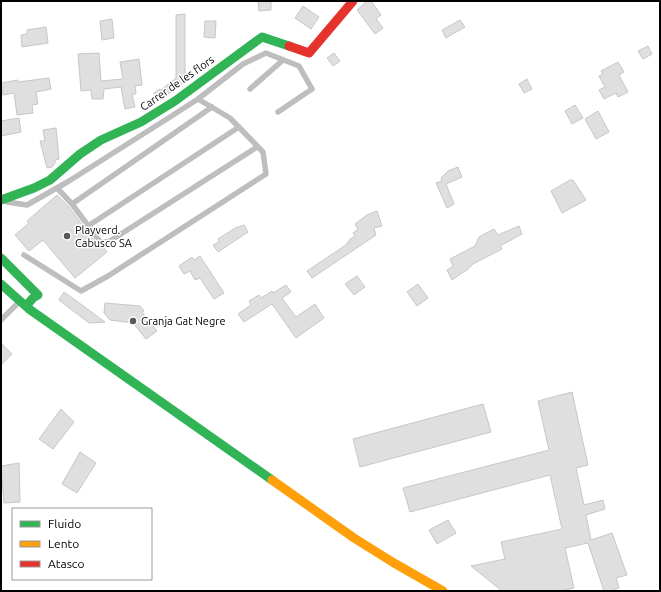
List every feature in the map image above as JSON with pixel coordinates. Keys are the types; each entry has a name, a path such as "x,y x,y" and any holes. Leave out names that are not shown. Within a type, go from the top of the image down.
{"street":[{"name":"Carrer de les flors","path":"1,200 34,188 50,180 80,154 101,140 141,122 175,101 262,37 309,53 353,1"},
{"path":"1,258 38,295 23,303"},
{"path":"1,284 23,303 71,339 354,538 443,591"}],"lane":[{"path":"1,200 27,205 58,188 198,99 243,64 266,54 299,66 312,89 278,112"},
{"path":"250,89 283,60"},
{"path":"24,255 81,291 108,276 266,174 263,152 230,118 198,99"},
{"path":"72,204 212,107"},
{"path":"88,226 239,127"},
{"path":"58,188 72,204 100,243 110,241 257,147"},
{"path":"1,320 23,303"}],"building":[{"path":"258,1 271,1 271,10 259,11"},
{"path":"367,1 371,1 381,15 376,19 383,28 375,34 357,10"},
{"path":"303,6 319,17 311,29 295,18"},
{"path":"185,14 185,82 155,103 154,93 159,89 161,90 176,78 176,15"},
{"path":"112,19 114,38 102,40 100,21"},
{"path":"460,20 465,27 446,38 442,30"},
{"path":"205,21 216,21 215,38 204,37"},
{"path":"46,27 48,43 22,47 21,35 27,34 27,30"},
{"path":"648,46 652,54 643,59 638,51"},
{"path":"99,53 101,81 123,79 120,62 139,59 142,85 135,86 136,94 132,94 135,107 125,109 121,87 104,89 103,99 92,99 91,90 81,91 78,54"},
{"path":"334,53 340,61 333,66 327,58"},
{"path":"618,62 624,72 619,75 628,92 618,97 616,93 604,99 599,90 605,87 599,76 603,74 601,71"},
{"path":"49,78 51,89 36,92 38,104 32,105 33,113 17,115 14,93 3,95 1,83 18,80 18,82"},
{"path":"527,79 532,89 524,93 519,84"},
{"path":"575,105 583,118 572,124 565,111"},
{"path":"598,111 609,132 596,139 585,119"},
{"path":"19,118 21,132 1,136 1,121"},
{"path":"56,128 59,159 55,160 52,167 47,168 40,141 45,141 43,130"},
{"path":"458,167 462,177 446,184 454,204 447,208 436,183 442,181 441,178 448,171"},
{"path":"570,180 573,180 586,200 562,213 551,191"},
{"name":"Playverd. Cabusco SA","path":"57,195 69,207 98,246 103,247 107,252 75,278 43,240 29,251 15,235 29,223 27,221"},
{"path":"377,211 382,226 374,228 376,235 312,278 307,271 346,245 350,239 355,236 353,233 358,229 355,224 367,215"},
{"path":"244,225 248,232 218,252 213,245 219,242 218,239 237,227"},
{"path":"519,226 522,234 500,246 502,249 473,264 452,280 447,270 453,266 450,259 475,246 479,237 494,229 498,235"},
{"path":"200,256 224,293 214,299 200,278 195,280 190,271 184,274 179,266 192,257 194,260"},
{"path":"357,276 365,287 354,295 345,284"},
{"path":"418,284 428,298 417,306 407,292"},
{"path":"286,285 291,292 282,298 296,317 315,304 324,318 296,338 272,304 244,322 238,314 251,305 249,301 259,295 261,298 272,291 273,293"},
{"path":"64,292 105,322 89,323 59,300"},
{"name":"Granja Gat Negre","path":"105,303 140,306 144,311 142,312 157,331 146,339 133,323 110,320 104,313"},
{"path":"1,343 12,354 1,365"},
{"path":"572,392 588,465 576,468 584,505 603,500 605,509 586,515 591,540 612,533 627,575 616,578 619,588 604,591 588,543 565,548 574,588 560,591 502,591 471,566 505,559 501,542 562,529 550,475 410,512 403,488 549,450 538,401"},
{"path":"483,404 491,432 360,467 353,439"},
{"path":"61,409 74,422 53,449 39,439"},
{"path":"80,452 96,463 77,493 62,484"},
{"path":"19,463 20,502 4,503 1,466"},
{"path":"448,520 456,533 437,544 429,530"}],"traffic: fast":[{"path":"1,200 34,188 50,180 80,154 101,140 141,122 175,101 262,37 289,46"},
{"path":"1,258 38,295 26,306"},
{"path":"1,284 29,309 272,480"}],"traffic: slow":[{"path":"272,480 354,538 443,591"}],"traffic: jam":[{"path":"289,46 309,53 353,1"}],"place":[{"name":"Playverd. Cabusco SA","path":"67,236"},
{"name":"Granja Gat Negre","path":"133,321"}]}
